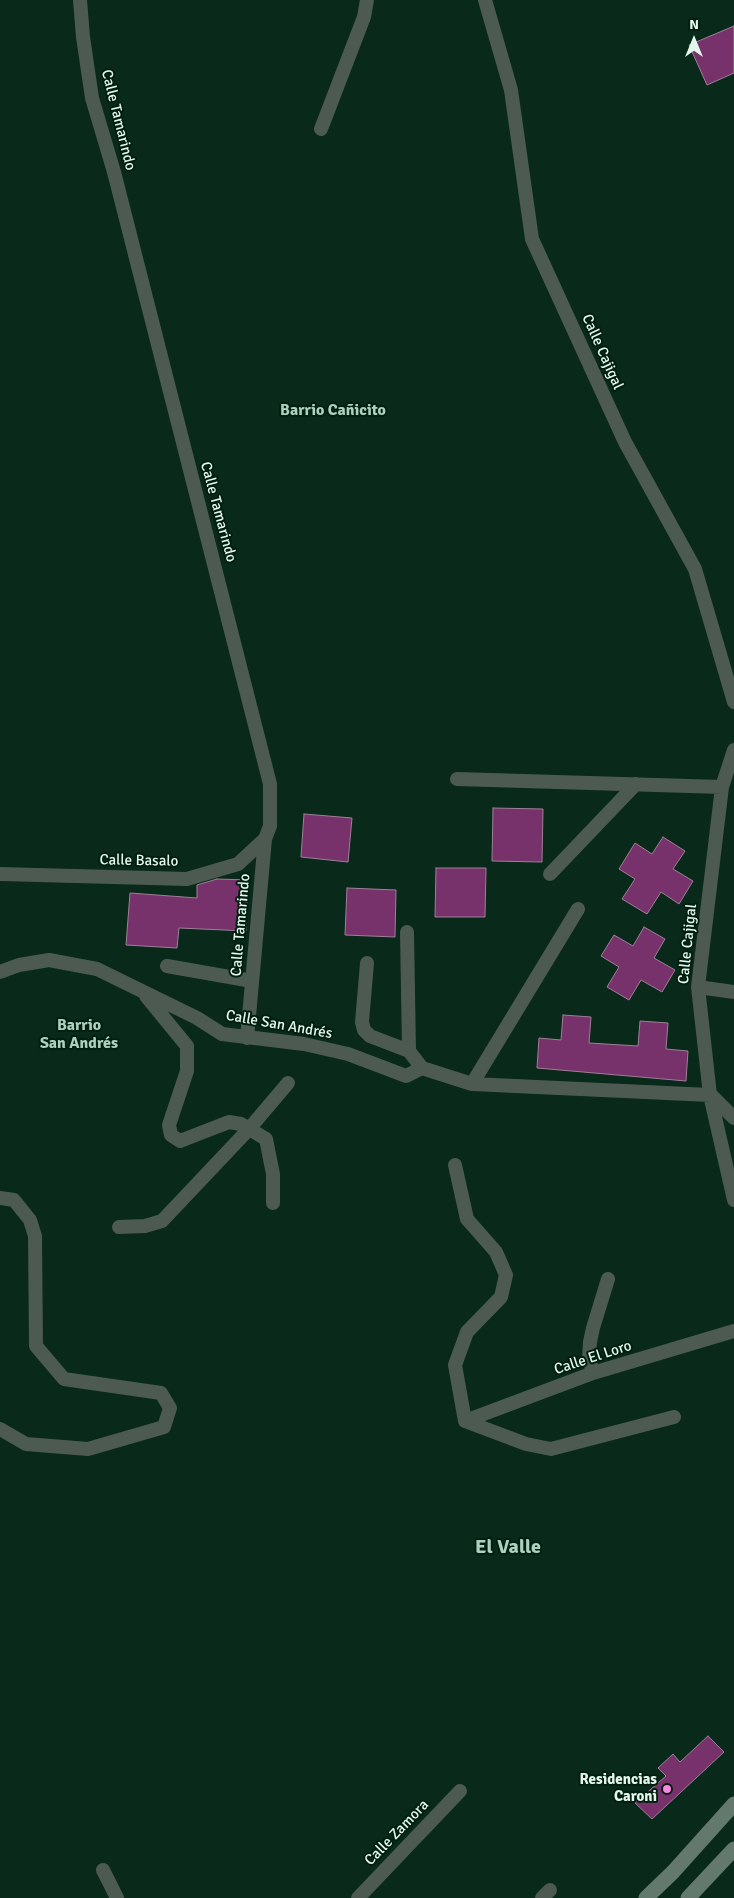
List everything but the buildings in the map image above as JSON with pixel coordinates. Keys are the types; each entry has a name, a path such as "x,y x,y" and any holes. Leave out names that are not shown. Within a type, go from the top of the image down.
{"main road":[{"path":"646,1898 673,1872 734,1804"},
{"path":"688,1898 734,1849"}],"street":[{"name":"Calle Tamarindo","path":"80,0 83,37 92,98 114,172 270,784 270,826 265,838 246,1038"},
{"path":"321,129 364,18 366,0"},
{"name":"Calle Cajigal","path":"485,0 511,90 532,239 624,442 695,569 734,702"},
{"name":"Calle Cajigal","path":"734,750 722,787 698,988 710,1095 734,1200"},
{"path":"457,779 722,787"},
{"path":"550,874 636,784"},
{"name":"Calle Basalo","path":"0,874 187,879 238,864 265,838"},
{"path":"472,1084 578,909"},
{"path":"407,932 410,1051 422,1068 472,1084 710,1095 734,1118"},
{"name":"Calle San Andrés","path":"0,972 19,965 49,960 97,969 198,1018 222,1034 304,1044 348,1054 406,1076 422,1068"},
{"path":"367,963 362,1022 364,1030 370,1036 410,1051"},
{"path":"167,966 252,981"},
{"path":"698,988 734,992"},
{"path":"144,993 187,1046 187,1071 169,1125 171,1136 180,1141 229,1122 241,1124 266,1139 273,1174 273,1203"},
{"path":"119,1227 145,1226 162,1221 249,1129 288,1083"},
{"path":"455,1165 467,1219 496,1252 506,1275 501,1297 467,1332 454,1365 465,1421 526,1444 551,1449 674,1417"},
{"path":"0,1198 14,1200 30,1220 35,1236 36,1346 64,1378 161,1393 170,1408 164,1427 88,1449 26,1444 0,1429"},
{"path":"593,1373 589,1358 590,1342 608,1279"},
{"name":"Calle El Loro","path":"465,1421 593,1373 734,1331"},
{"name":"Calle Zamora","path":"358,1898 460,1791"},
{"path":"103,1870 117,1898"}],"place":[{"name":"Residencias Caroni","path":"667,1789"}],"district":[{"name":"Barrio Cañicito","path":"333,411"},
{"name":"Barrio San Andrés","path":"79,1035"},
{"name":"El Valle","path":"508,1548"}]}
